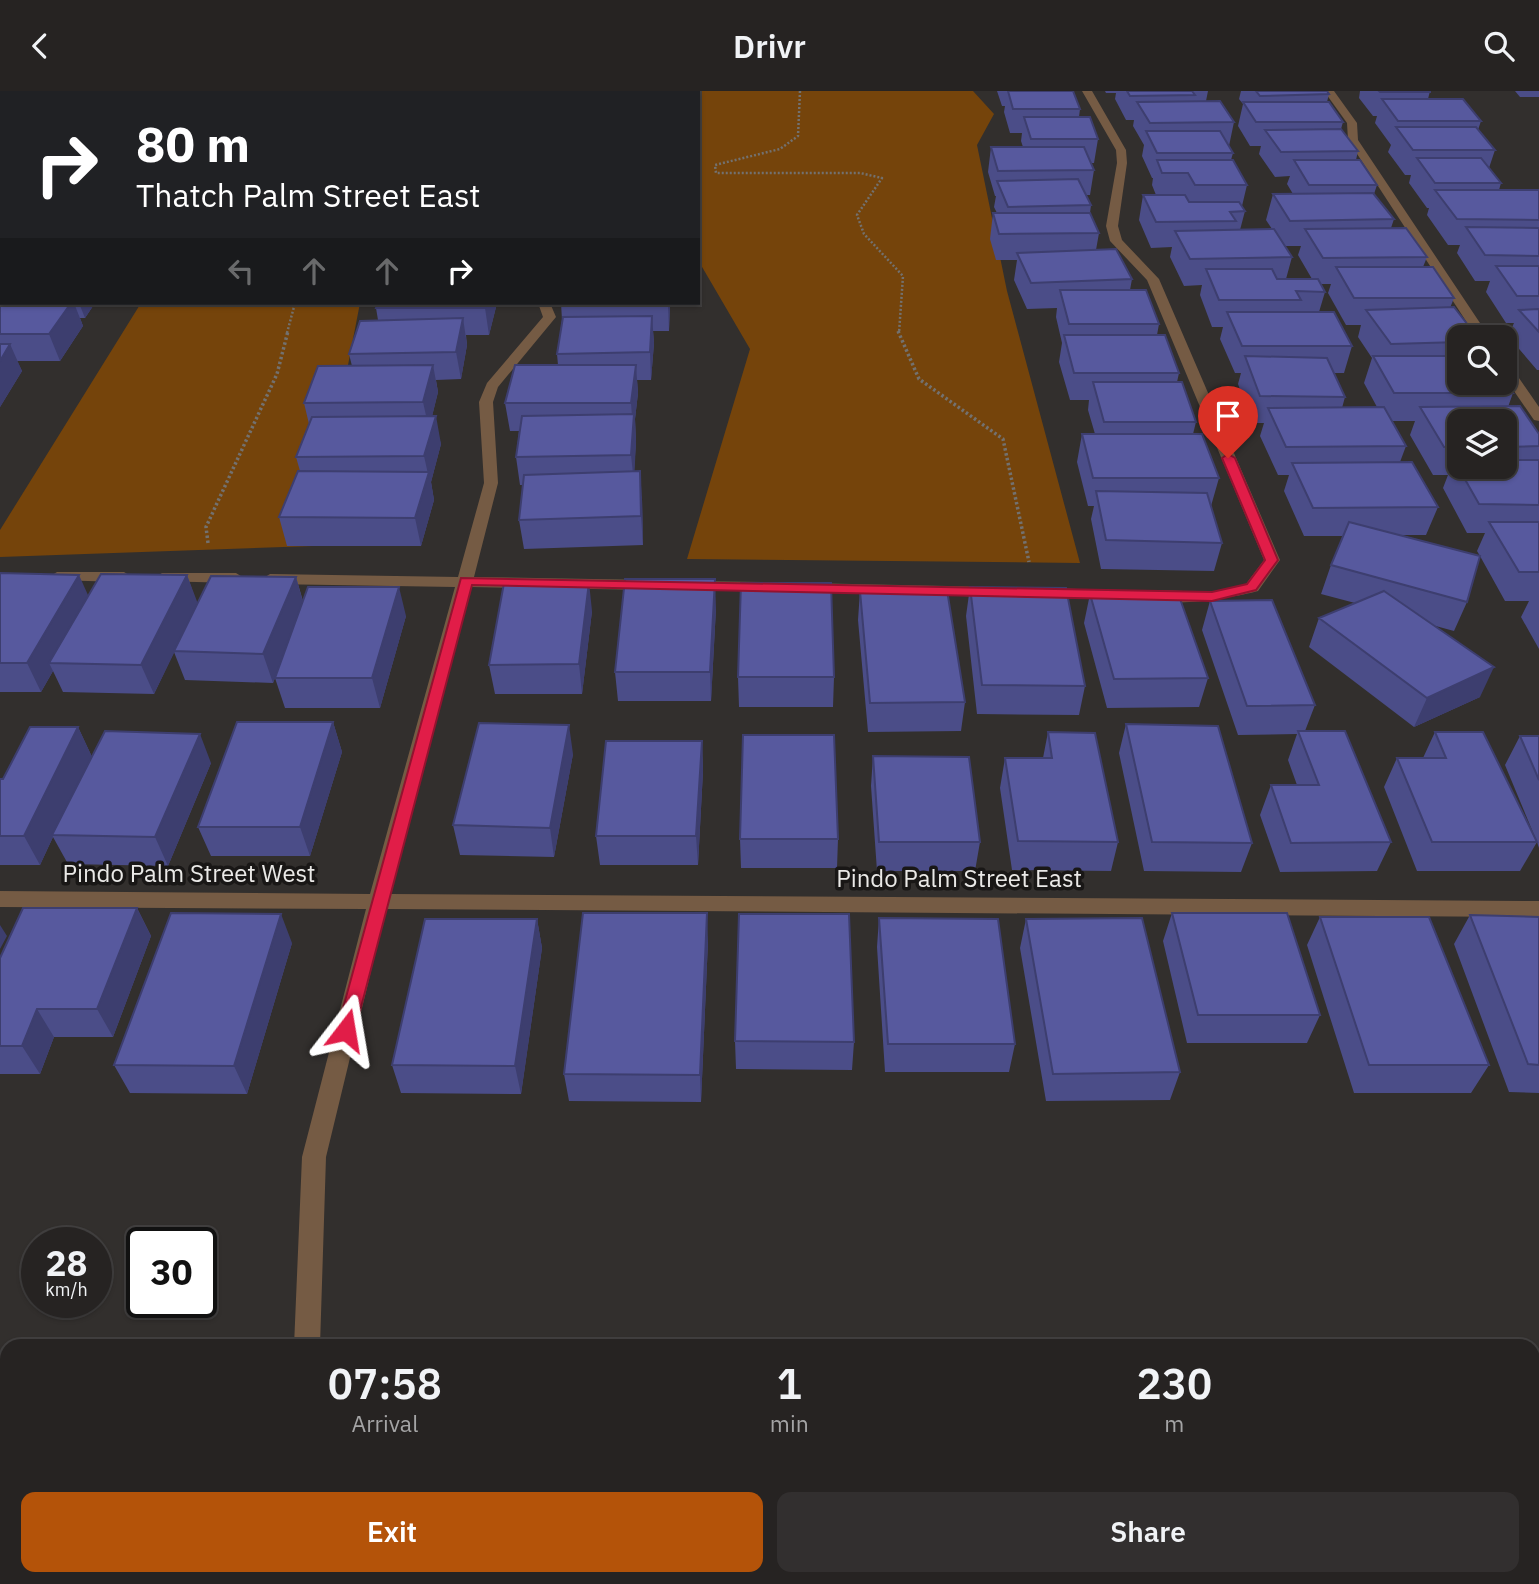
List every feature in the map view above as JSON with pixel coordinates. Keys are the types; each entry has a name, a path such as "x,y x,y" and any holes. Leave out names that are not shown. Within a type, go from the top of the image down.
{"street":[{"path":"40,576 466,581 1212,597 1252,587 1272,560 1153,279 1116,241 1112,226 1122,163 1121,150 1087,91"},
{"path":"1329,91 1352,123 1353,139 1475,325"},
{"path":"307,1339 314,1157 378,902 491,483 486,403 492,386 550,317 545,305"},
{"path":"1517,385 1539,417"},
{"name":"Pindo Palm Street West","path":"0,899 378,902"},
{"name":"Pindo Palm Street East","path":"378,902 1539,909"}],"path":[{"path":"800,91 798,136 780,149 715,165 716,173 860,173 882,178 857,215 864,234 903,276 898,330 919,379 1003,439 1022,593"},
{"path":"212,578 206,527 277,375 294,305"}],"shaded area":[{"path":"700,91 973,91 994,114 977,145 1007,291 1080,563 687,559 750,349 700,263"},
{"path":"140,305 360,305 313,546 0,557 0,530"}],"building":[{"path":"1008,91 1073,91 1080,109 1013,109"},
{"path":"1127,91 1192,91 1195,95 1130,96"},
{"path":"1256,91 1327,91 1329,94 1260,96"},
{"path":"1430,91 1430,92 1380,92"},
{"path":"1382,99 1463,99 1481,121 1398,121"},
{"path":"1220,101 1234,122 1150,123 1137,102"},
{"path":"1243,102 1329,102 1343,122 1256,122"},
{"path":"1024,117 1090,117 1098,139 1031,139"},
{"path":"1396,127 1476,127 1495,150 1413,150"},
{"path":"1341,129 1358,151 1281,152 1265,130"},
{"path":"1146,131 1220,131 1233,153 1157,153"},
{"path":"991,147 1084,147 1094,170 998,171"},
{"path":"1417,158 1481,158 1501,183 1435,183"},
{"path":"1157,160 1233,160 1247,185 1195,185 1188,173 1162,173"},
{"path":"1294,160 1360,160 1377,185 1309,185"},
{"path":"1078,179 1091,205 1008,207 997,181"},
{"path":"1435,190 1539,190 1539,220 1457,219"},
{"path":"1373,193 1394,219 1290,221 1273,194"},
{"path":"1143,195 1185,195 1189,202 1239,202 1245,211 1230,212 1236,221 1156,222"},
{"path":"993,213 1090,213 1099,233 999,234"},
{"path":"1466,227 1539,228 1539,256 1485,255"},
{"path":"1406,228 1427,257 1323,258 1305,229"},
{"path":"1274,229 1292,257 1190,259 1175,231"},
{"path":"1116,249 1132,279 1031,283 1017,253"},
{"path":"1496,266 1539,266 1539,296 1517,296"},
{"path":"1336,267 1433,267 1454,298 1354,298"},
{"path":"1206,269 1272,269 1277,279 1318,279 1325,292 1296,291 1301,300 1219,300"},
{"path":"1060,290 1146,290 1159,324 1069,324"},
{"path":"0,305 70,305 49,334 0,334"},
{"path":"377,305 486,305 485,308 376,308"},
{"path":"1454,307 1468,325 1447,325 1447,342 1391,344 1366,310"},
{"path":"1539,309 1539,332 1519,310"},
{"path":"1227,312 1334,312 1352,346 1242,346"},
{"path":"652,316 650,352 557,354 563,317"},
{"path":"463,318 456,352 349,354 360,321"},
{"path":"1064,335 1165,335 1179,373 1074,373"},
{"path":"0,344 10,344 0,361"},
{"path":"1245,356 1327,358 1345,397 1260,396"},
{"path":"1373,356 1447,356 1447,393 1394,393"},
{"path":"433,365 423,402 304,403 318,366"},
{"path":"515,365 636,365 631,403 505,403"},
{"path":"1093,382 1182,382 1196,422 1104,422"},
{"path":"1520,406 1539,434 1539,446 1517,447 1517,409 1447,409 1447,447 1444,447 1420,407"},
{"path":"1384,407 1406,446 1286,447 1268,408"},
{"path":"634,414 631,455 516,457 522,416"},
{"path":"436,416 424,456 296,457 312,417"},
{"path":"1082,434 1202,434 1219,478 1093,478"},
{"path":"1517,460 1539,460 1539,505 1479,504 1465,479 1517,479"},
{"path":"1412,462 1438,507 1313,508 1292,463"},
{"path":"298,471 429,472 415,518 279,517"},
{"path":"640,471 641,516 519,520 524,475"},
{"path":"1096,491 1207,493 1222,543 1106,540"},
{"path":"1349,522 1480,556 1467,602 1331,565"},
{"path":"1489,522 1539,522 1539,572 1519,572"},
{"path":"0,573 79,575 27,663 0,663"},
{"path":"101,574 187,575 141,665 49,663"},
{"path":"211,576 296,577 263,654 174,651"},
{"path":"625,579 715,579 710,672 615,672"},
{"path":"589,582 579,664 489,665 504,583"},
{"path":"741,583 831,583 834,677 738,677"},
{"path":"308,587 399,587 372,678 275,678"},
{"path":"970,587 1066,588 1085,686 982,685"},
{"path":"947,590 965,702 870,703 860,591"},
{"path":"1384,591 1494,667 1427,698 1319,618"},
{"path":"1178,593 1208,678 1114,679 1090,594"},
{"path":"1272,600 1315,705 1247,706 1210,601"},
{"path":"237,722 333,722 300,827 198,827"},
{"path":"479,723 569,725 550,828 453,825"},
{"path":"1126,724 1218,726 1252,843 1152,842"},
{"path":"30,727 78,727 24,836 0,836 0,779 3,779"},
{"path":"105,731 200,734 155,837 52,835"},
{"path":"1298,731 1345,731 1391,842 1291,843 1271,785 1319,785"},
{"path":"1048,732 1095,733 1118,842 1018,841 1005,758 1052,758"},
{"path":"1435,732 1483,732 1537,842 1432,842 1397,758 1446,758"},
{"path":"743,735 834,735 838,839 740,839"},
{"path":"1520,736 1539,736 1539,780"},
{"path":"606,741 702,741 696,836 596,836"},
{"path":"873,756 969,757 980,842 879,842"},
{"path":"23,908 137,908 97,1009 37,1009 22,1046 0,1046 0,958"},
{"path":"171,913 281,914 234,1066 114,1065"},
{"path":"583,913 707,913 700,1075 564,1074"},
{"path":"1172,913 1287,913 1320,1015 1198,1015"},
{"path":"739,914 849,914 854,1042 735,1041"},
{"path":"1470,915 1539,917 1539,1065 1528,1064"},
{"path":"1320,917 1429,917 1489,1065 1369,1065"},
{"path":"879,918 998,919 1015,1044 888,1044"},
{"path":"1142,918 1180,1072 1053,1074 1026,919"},
{"path":"425,919 537,919 515,1066 392,1065"}],"route":[{"path":"346,1030 378,902 466,581 1212,597 1252,587 1272,560 1228,458"}]}
